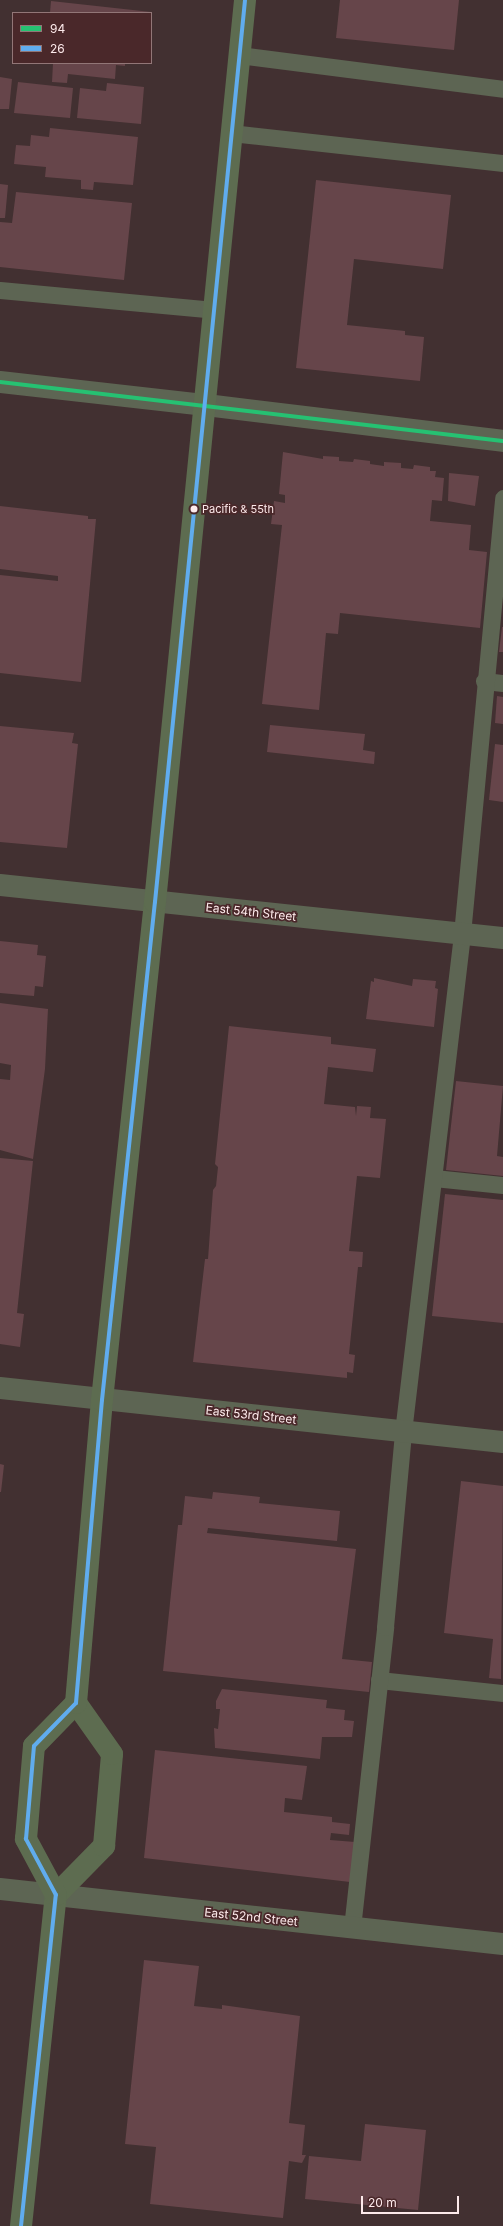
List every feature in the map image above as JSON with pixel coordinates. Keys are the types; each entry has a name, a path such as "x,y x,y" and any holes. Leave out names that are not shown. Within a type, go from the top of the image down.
{"main road":[{"path":"21,2226 56,1895 26,1839 34,1746 76,1702 102,1400 156,902 245,0"},
{"path":"56,1895 104,1846 112,1754 76,1702"}],"street":[{"path":"0,382 503,441"},
{"name":"East 54th Street","path":"0,885 503,938"},
{"name":"East 53rd Street","path":"0,1388 503,1442"},
{"name":"East 52nd Street","path":"0,1889 503,1944"}],"lane":[{"path":"239,55 336,70 503,90"},
{"path":"231,133 503,163"},
{"path":"0,290 214,310"},
{"path":"352,1928 379,1680 403,1432 462,934 484,681 503,498"},
{"path":"484,681 503,683"},
{"path":"434,1178 503,1184"},
{"path":"379,1680 503,1693"}],"building":[{"path":"340,0 459,0 454,50 336,38"},
{"path":"51,1 151,12 50,12"},
{"path":"53,64 125,64 125,66 116,65 115,79 68,74 67,83 52,82"},
{"path":"0,77 12,79 9,109 0,109"},
{"path":"18,82 73,88 70,118 14,113"},
{"path":"107,83 144,87 141,124 77,118 80,88 106,91"},
{"path":"50,128 138,137 133,185 94,182 93,190 81,189 81,180 45,177 46,167 14,164 16,145 30,146 31,135 49,137"},
{"path":"316,180 451,195 443,269 354,259 347,325 405,331 405,335 424,337 420,381 296,368"},
{"path":"0,184 8,185 5,218 0,218"},
{"path":"16,192 132,203 124,280 0,267 0,222 12,223"},
{"path":"283,452 323,459 323,456 339,457 339,461 353,462 354,459 370,461 370,464 384,466 384,462 401,463 401,468 413,469 414,465 430,467 430,471 436,471 435,477 444,478 442,501 432,500 430,521 471,525 469,550 487,552 480,628 340,613 338,634 326,633 319,710 262,704 282,525 271,524 274,501 285,503 285,495 279,494"},
{"path":"449,473 479,476 475,506 448,501"},
{"path":"0,506 88,516 88,519 96,519 81,682 0,673 0,575 58,581 58,576 0,569"},
{"path":"502,627 503,652 499,652"},
{"path":"497,696 503,697 503,724 495,723"},
{"path":"270,725 365,734 363,750 375,752 374,764 267,752"},
{"path":"0,726 74,733 72,743 78,744 67,848 0,842"},
{"path":"495,744 503,745 503,802 489,800"},
{"path":"0,941 38,945 37,955 46,956 43,987 35,986 34,996 0,993"},
{"path":"374,978 412,986 413,979 436,981 435,988 438,989 434,1027 366,1019 371,981 374,982"},
{"path":"0,1003 48,1009 45,1069 33,1159 0,1150 0,1079 10,1080 11,1065 0,1063"},
{"path":"229,1026 331,1037 331,1044 376,1049 373,1072 328,1067 324,1104 355,1107 356,1116 357,1106 371,1107 370,1118 386,1119 380,1178 357,1176 349,1251 363,1252 362,1267 358,1267 349,1354 355,1355 353,1373 347,1372 347,1378 193,1362 205,1259 208,1259 213,1190 216,1186 218,1167 215,1164"},
{"path":"456,1081 503,1086 497,1156 503,1157 503,1176 446,1170"},
{"path":"0,1158 33,1161 17,1313 24,1314 20,1347 0,1344"},
{"path":"445,1194 503,1200 503,1323 432,1316"},
{"path":"0,1464 4,1465 1,1492 0,1492"},
{"path":"461,1481 503,1486 501,1679 489,1678 493,1639 444,1633"},
{"path":"213,1492 260,1497 259,1503 340,1511 337,1541 208,1528 207,1533 356,1549 342,1659 372,1662 369,1692 163,1671 178,1525 182,1525 185,1496 212,1499"},
{"path":"222,1689 327,1700 326,1708 345,1710 344,1720 354,1721 352,1737 322,1737 320,1759 215,1748 214,1728 218,1729 220,1709 216,1709 216,1701"},
{"path":"155,1750 307,1766 302,1800 285,1798 284,1812 332,1817 332,1822 350,1824 349,1835 331,1833 330,1840 355,1842 350,1882 144,1858"},
{"path":"144,1960 199,1966 194,2006 222,2009 222,2005 300,2016 289,2123 305,2125 302,2155 306,2155 302,2163 289,2161 283,2218 150,2204 156,2147 125,2144"},
{"path":"365,2124 426,2130 418,2210 305,2199 309,2156 361,2161"}],"transit line":[{"name":"26","path":"21,2226 56,1895 26,1839 34,1746 76,1703 102,1400 155,902 245,0"},
{"name":"94","path":"0,382 503,441"}],"place":[{"name":"Pacific & 55th","path":"194,509"}]}
